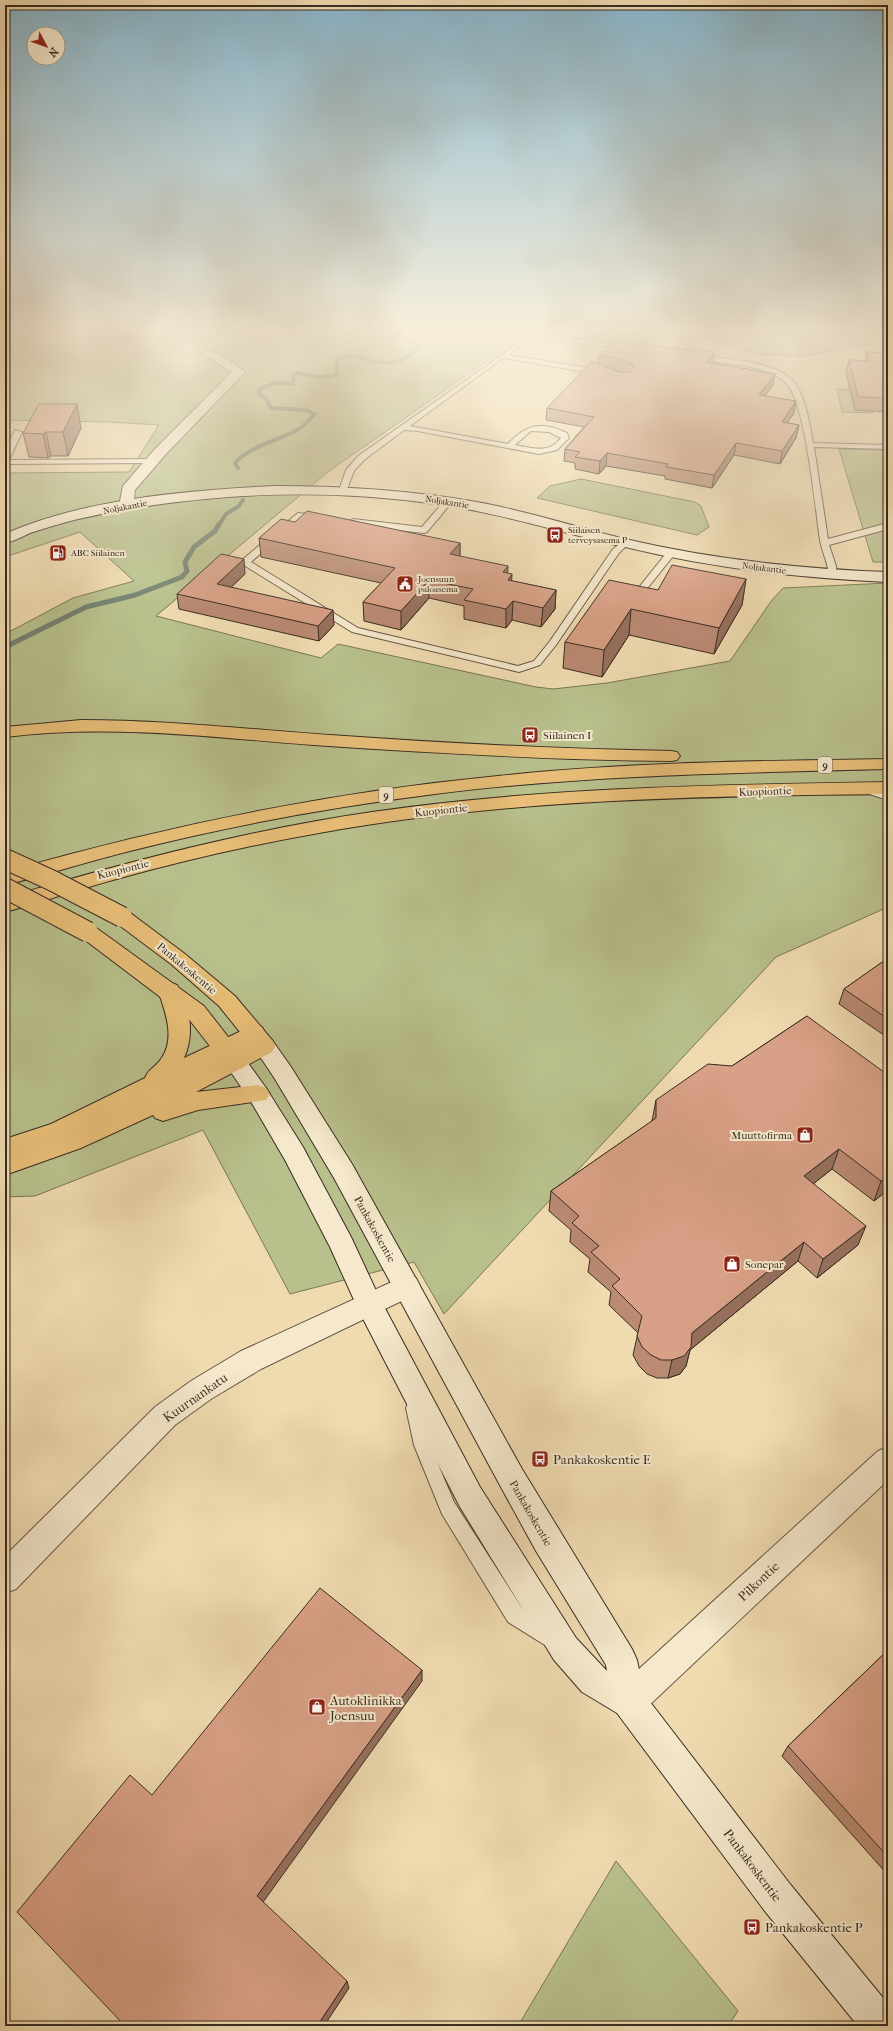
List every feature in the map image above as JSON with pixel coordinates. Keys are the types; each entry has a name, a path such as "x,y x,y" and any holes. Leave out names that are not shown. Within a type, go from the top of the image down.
{"main road":[{"path":"126,506 128,489 152,461 190,422"},
{"name":"Noljakantie","path":"5,539 16,533 55,521 126,506 179,498 243,491 292,489 343,490 376,492 496,510 625,543 671,553 773,570 833,575 888,577"},
{"path":"5,732 57,726 99,725 492,749 635,756 738,756 775,766"},
{"name":"Kuopiontie","path":"5,879 76,857 181,831 325,804 499,781 608,772 775,766 888,764"},
{"name":"Kuopiontie","path":"5,905 93,877 188,853 326,825 426,811 504,803 618,795 888,788"},
{"path":"5,920 155,875 188,853"},
{"name":"Pankakoskentie","path":"5,859 51,880 122,918 178,959 227,1001 259,1040 283,1073 342,1171 407,1286 445,1359 516,1486 547,1540 621,1660 629,1701"},
{"name":"Pankakoskentie","path":"5,888 88,932 169,990 196,1012 230,1055 258,1094 294,1154 342,1244 368,1303 402,1366 408,1381 470,1497 565,1649 593,1681 629,1701 777,1897 882,2026"},
{"path":"142,1088 170,1065 179,1044 179,1021 169,990"},
{"path":"5,1165 39,1154 99,1130 259,1040"},
{"path":"5,1148 59,1131 142,1088 230,1055"},
{"path":"99,1130 127,1128 183,1104 210,1098 258,1094"},
{"name":"Kuurnankatu","path":"5,1578 165,1416 201,1390 251,1360 368,1303 407,1286"},
{"name":"Pilkontie","path":"629,1701 888,1462"}],"lane":[{"path":"343,490 350,470 361,458 412,422"},
{"path":"805,422 825,543 833,566 833,575"},
{"path":"403,428 539,452 549,451 558,447 565,438 564,435 557,432 532,428 523,432 510,446"},
{"path":"5,459 18,432"},
{"path":"809,445 888,447"},
{"path":"5,462 152,461"},
{"path":"345,521 424,530 448,502"},
{"path":"330,520 298,516 245,562 355,630 519,668 537,663 553,644 616,551 625,543"},
{"path":"825,543 888,526"},
{"path":"639,593 671,553"},
{"path":"862,788 888,797"}],"green space":[{"path":"98,422 400,422 329,471 156,616 321,658 338,644 536,687 553,689 607,683 730,661 772,600 783,588 888,583 888,907 776,957 444,1314 414,1262 290,1294 203,1130 35,1196 5,1197 5,634 73,598 134,581 80,532 5,557 5,473 129,472 159,425"},
{"path":"839,449 886,450 888,457 888,562 873,562"},
{"path":"581,479 695,502 701,506 709,527 697,535 537,498 550,486"},
{"path":"616,1861 738,2011 728,2026 518,2026"}],"building":[{"path":"29,422 68,422 63,432 46,432 43,434 23,433"},
{"path":"590,422 782,422 799,425 782,451 736,443 714,475 666,467 668,464 607,453 600,461 575,457 580,452 565,449"},
{"path":"307,511 460,543 450,554 508,566 503,572 512,574 508,580 556,590 543,608 513,601 506,609 464,600 473,589 429,580 401,611 363,602 395,568 259,538 281,519 295,522"},
{"path":"221,554 244,559 217,584 333,610 318,626 177,594"},
{"path":"672,565 746,579 719,628 631,609 604,650 565,642 609,580 658,590"},
{"path":"888,958 888,1019 844,989"},
{"path":"807,1016 888,1075 888,1176 881,1181 839,1149 804,1176 866,1226 823,1259 804,1242 692,1333 691,1347 684,1356 672,1360 661,1360 651,1355 642,1347 637,1336 642,1316 612,1286 620,1279 591,1252 599,1246 572,1223 579,1216 551,1191 656,1118 656,1100 708,1064 732,1066"},
{"path":"320,1588 422,1670 257,1896 347,1981 317,2026 125,2026 17,1912 130,1775 152,1795"},
{"path":"888,1650 888,1857 788,1746"}],"waterway":[{"path":"238,468 235,463 249,452 299,429 307,422"},
{"path":"219,525 226,514 239,506 243,500"},
{"path":"5,647 86,607 135,595 182,577 187,571 185,562 194,547 215,531 219,524"}],"place":[{"name":"Siilaisen terveysasema P","path":"555,535"},
{"name":"ABC Siilainen","path":"58,553"},
{"name":"Joensuun paloasema","path":"405,584"},
{"name":"Siilainen I","path":"530,735"},
{"name":"Muuttofirma","path":"805,1135"},
{"name":"Sonepar","path":"732,1264"},
{"name":"Pankakoskentie E","path":"540,1459"},
{"name":"Autoklinikka Joensuu","path":"317,1707"},
{"name":"Pankakoskentie P","path":"752,1927"}]}
